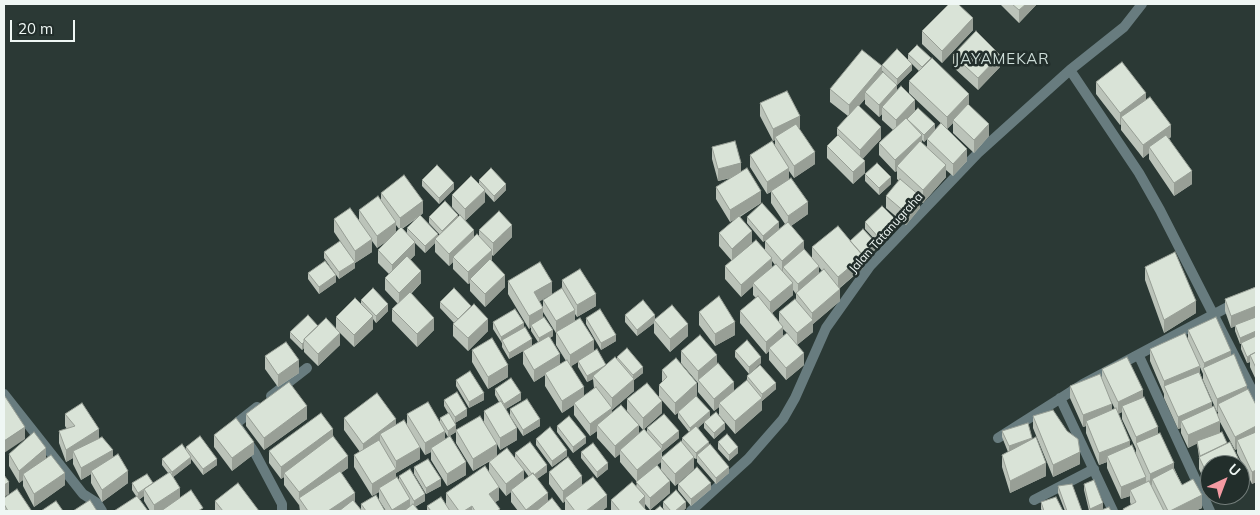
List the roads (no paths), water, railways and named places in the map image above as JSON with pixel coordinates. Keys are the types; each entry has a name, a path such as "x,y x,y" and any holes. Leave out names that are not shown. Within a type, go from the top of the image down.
{"street":[{"name":"Jalan Tatanugraha","path":"691,511 748,459 783,419 795,398 826,328 870,266 978,153 1070,70 1124,27 1142,4"},
{"path":"1070,70 1139,174 1215,314 1256,398"},
{"path":"998,438 1060,398 1256,292"},
{"path":"1139,356 1210,511"},
{"path":"282,511 282,504 255,453 238,428 237,423 307,368"},
{"path":"4,394 83,494 97,503 102,511"},
{"path":"1060,398 1113,511"},
{"path":"1034,500 1094,469"}],"district":[{"name":"JAYAMEKAR","path":"1002,59"}]}
